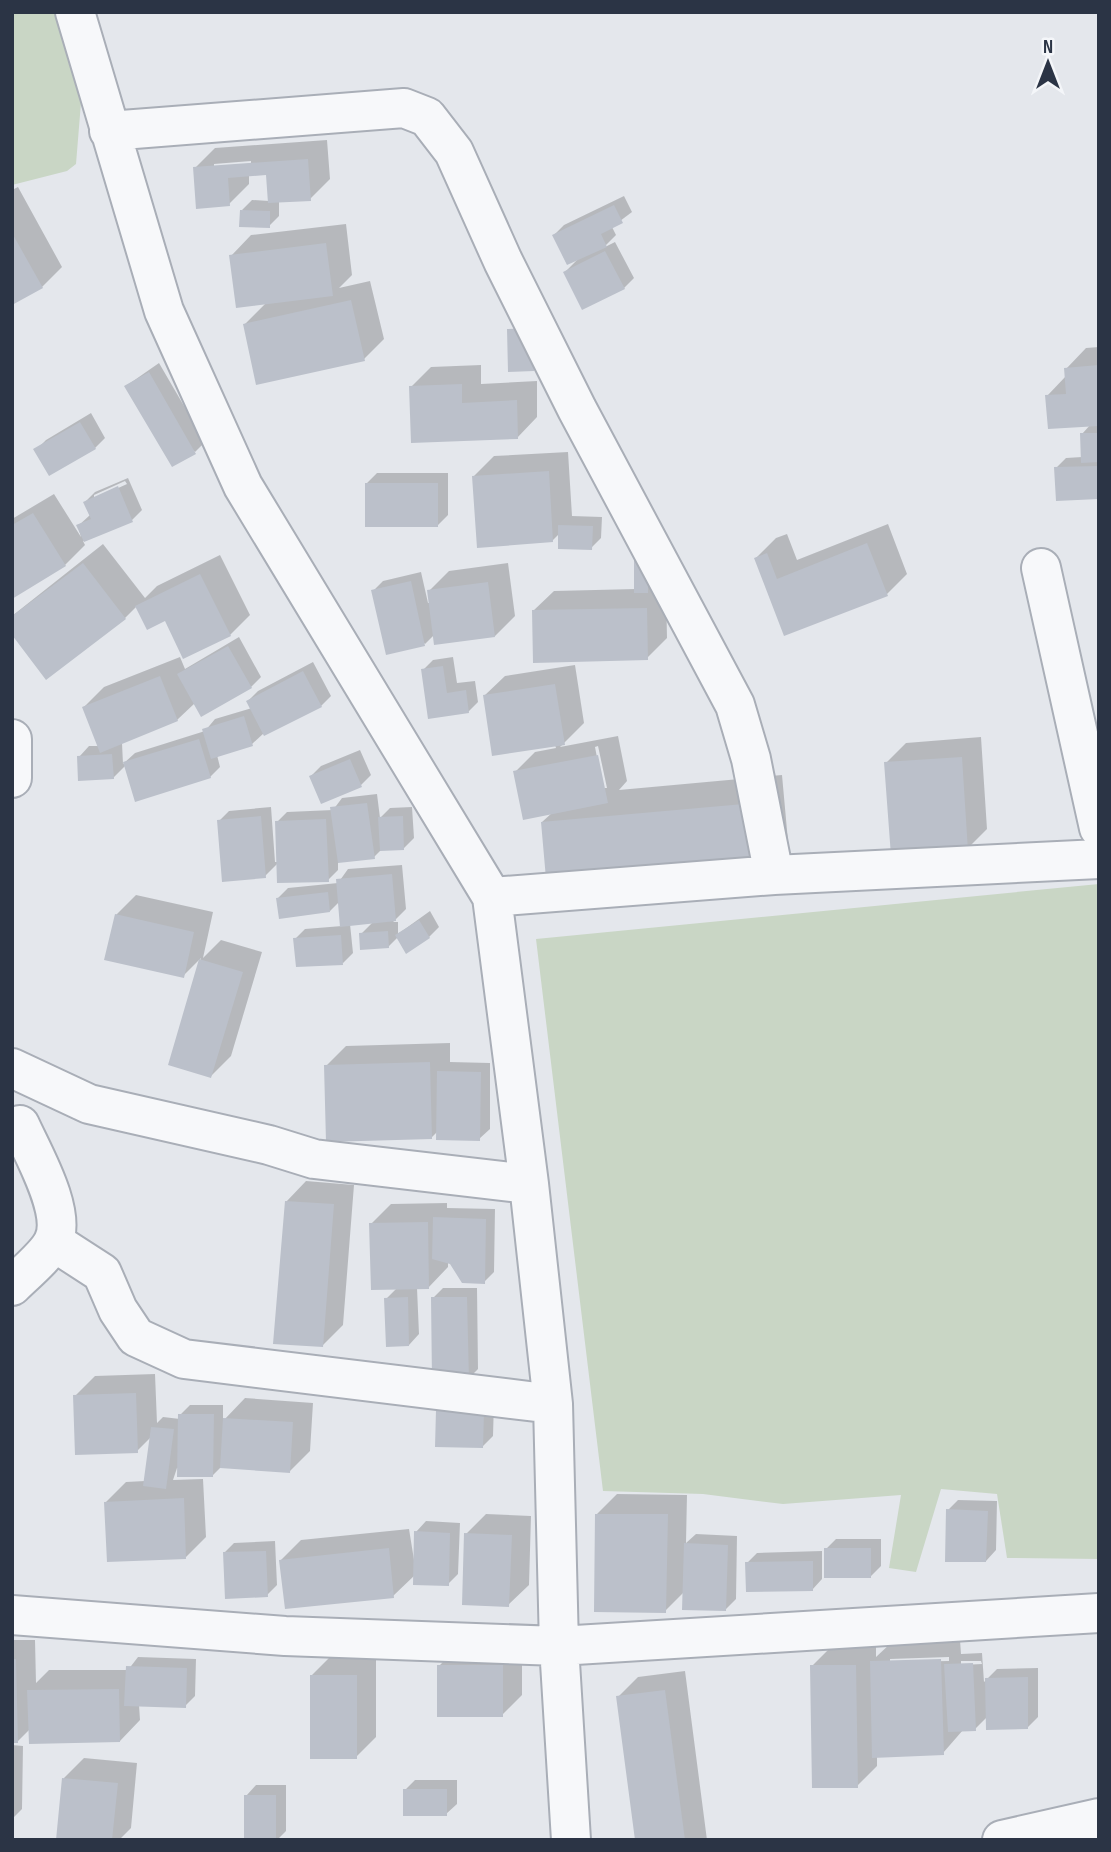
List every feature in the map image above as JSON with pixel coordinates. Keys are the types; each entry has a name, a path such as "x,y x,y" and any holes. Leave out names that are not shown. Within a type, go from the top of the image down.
{"street":[{"path":"75,12 164,311 243,486 492,897 529,1184 553,1404 559,1647 571,1840"},
{"path":"109,131 404,108 427,117 454,152 503,261 570,396 735,705 751,759 774,875"},
{"path":"1041,568 1099,828"},
{"path":"12,739 12,778"},
{"path":"492,897 774,875 1099,859"},
{"path":"12,1068 89,1104 269,1145 314,1159 529,1184"},
{"path":"12,1286 54,1242 57,1217 16,1125 89,1104"},
{"path":"54,1242 102,1273 118,1310 136,1337 184,1359 553,1404"},
{"path":"12,1615 285,1636 559,1647 1099,1613"},
{"path":"1002,1840 1099,1818"}],"green space":[{"path":"12,12 60,12 83,78 76,164 67,171 12,185"},
{"path":"1099,884 1099,1559 1007,1558 997,1494 941,1489 916,1572 889,1568 901,1495 783,1504 703,1494 603,1491 536,939"}],"building":[{"path":"308,159 311,201 268,203 266,175 228,178 230,206 196,209 193,167"},
{"path":"614,205 623,223 601,234 607,247 567,265 552,235"},
{"path":"240,210 270,211 270,228 239,227"},
{"path":"12,233 43,288 12,305"},
{"path":"326,243 333,296 236,308 229,255"},
{"path":"605,251 625,289 582,310 563,272"},
{"path":"351,300 365,361 256,385 243,324"},
{"path":"532,328 534,371 508,372 507,329"},
{"path":"1099,365 1099,426 1048,429 1045,395 1066,394 1064,368"},
{"path":"149,372 196,454 172,467 124,386"},
{"path":"462,384 462,403 517,400 518,439 411,443 409,386"},
{"path":"80,422 96,449 49,476 33,449"},
{"path":"1080,433 1099,433 1099,462 1081,463"},
{"path":"1099,466 1099,499 1056,501 1054,467"},
{"path":"549,471 553,542 477,548 472,476"},
{"path":"365,483 438,483 438,527 365,527"},
{"path":"118,486 133,522 84,542 76,525 91,519 83,502"},
{"path":"33,513 66,566 12,599 12,525"},
{"path":"558,525 593,526 592,550 558,549"},
{"path":"867,543 888,596 784,636 754,558 767,553 777,579"},
{"path":"634,559 648,559 648,593 634,593"},
{"path":"83,563 126,619 46,680 12,635 12,616"},
{"path":"200,574 231,636 183,659 165,621 147,630 135,606"},
{"path":"411,581 425,646 386,655 371,590"},
{"path":"488,582 495,637 434,645 427,590"},
{"path":"647,608 648,660 533,663 532,610"},
{"path":"228,646 252,688 201,717 177,674"},
{"path":"443,666 447,693 466,690 469,713 428,719 421,669"},
{"path":"303,671 322,707 264,736 246,701"},
{"path":"160,676 178,721 100,753 82,707"},
{"path":"555,684 565,745 492,756 483,695"},
{"path":"244,716 253,746 211,759 202,729"},
{"path":"199,739 211,778 135,802 123,762"},
{"path":"112,754 114,779 78,781 77,756"},
{"path":"598,755 608,803 523,820 513,771"},
{"path":"962,757 968,851 891,856 884,762"},
{"path":"350,759 362,787 321,804 309,776"},
{"path":"367,803 375,859 338,863 330,807"},
{"path":"755,803 760,871 547,890 541,822"},
{"path":"261,816 266,878 222,882 217,820"},
{"path":"403,816 404,850 380,851 378,817"},
{"path":"326,819 329,882 277,883 275,821"},
{"path":"392,874 396,921 340,927 336,879"},
{"path":"328,892 330,912 279,919 276,898"},
{"path":"115,914 194,932 184,978 104,960"},
{"path":"419,920 430,938 406,954 395,935"},
{"path":"388,931 389,948 360,950 359,933"},
{"path":"341,935 343,965 296,967 293,938"},
{"path":"199,959 243,972 211,1078 168,1065"},
{"path":"430,1062 432,1139 326,1142 324,1065"},
{"path":"437,1071 481,1072 480,1141 436,1140"},
{"path":"285,1201 334,1204 323,1347 273,1344"},
{"path":"433,1217 486,1219 485,1284 462,1283 450,1264 432,1259"},
{"path":"428,1222 429,1289 371,1290 369,1223"},
{"path":"408,1297 409,1346 386,1347 384,1298"},
{"path":"431,1297 467,1297 469,1381 432,1381"},
{"path":"136,1393 138,1453 75,1455 73,1395"},
{"path":"436,1410 484,1411 483,1448 435,1447"},
{"path":"178,1414 214,1414 213,1477 177,1477"},
{"path":"223,1418 293,1422 290,1473 220,1468"},
{"path":"151,1427 174,1429 166,1489 143,1486"},
{"path":"184,1498 186,1559 107,1562 104,1502"},
{"path":"946,1509 988,1511 986,1562 945,1562"},
{"path":"595,1514 668,1514 666,1613 594,1612"},
{"path":"414,1531 450,1533 449,1586 413,1585"},
{"path":"464,1533 512,1535 509,1607 462,1605"},
{"path":"684,1543 728,1545 726,1611 682,1610"},
{"path":"389,1548 394,1598 285,1609 279,1560"},
{"path":"824,1548 871,1548 871,1578 824,1578"},
{"path":"266,1551 268,1597 225,1599 223,1552"},
{"path":"813,1561 813,1591 746,1592 745,1562"},
{"path":"12,1659 16,1659 18,1743 12,1743"},
{"path":"941,1659 944,1755 872,1758 870,1661"},
{"path":"973,1663 976,1731 948,1732 944,1664"},
{"path":"437,1665 503,1665 503,1717 437,1717"},
{"path":"810,1665 856,1665 858,1788 812,1788"},
{"path":"126,1666 187,1668 186,1708 124,1706"},
{"path":"310,1675 357,1675 357,1759 310,1759"},
{"path":"1028,1677 1028,1729 986,1730 985,1678"},
{"path":"119,1689 120,1742 29,1744 27,1690"},
{"path":"665,1690 685,1840 635,1840 616,1696"},
{"path":"62,1778 118,1783 112,1840 56,1840"},
{"path":"403,1789 447,1789 447,1816 403,1816"},
{"path":"244,1795 276,1795 276,1840 244,1840"}]}
